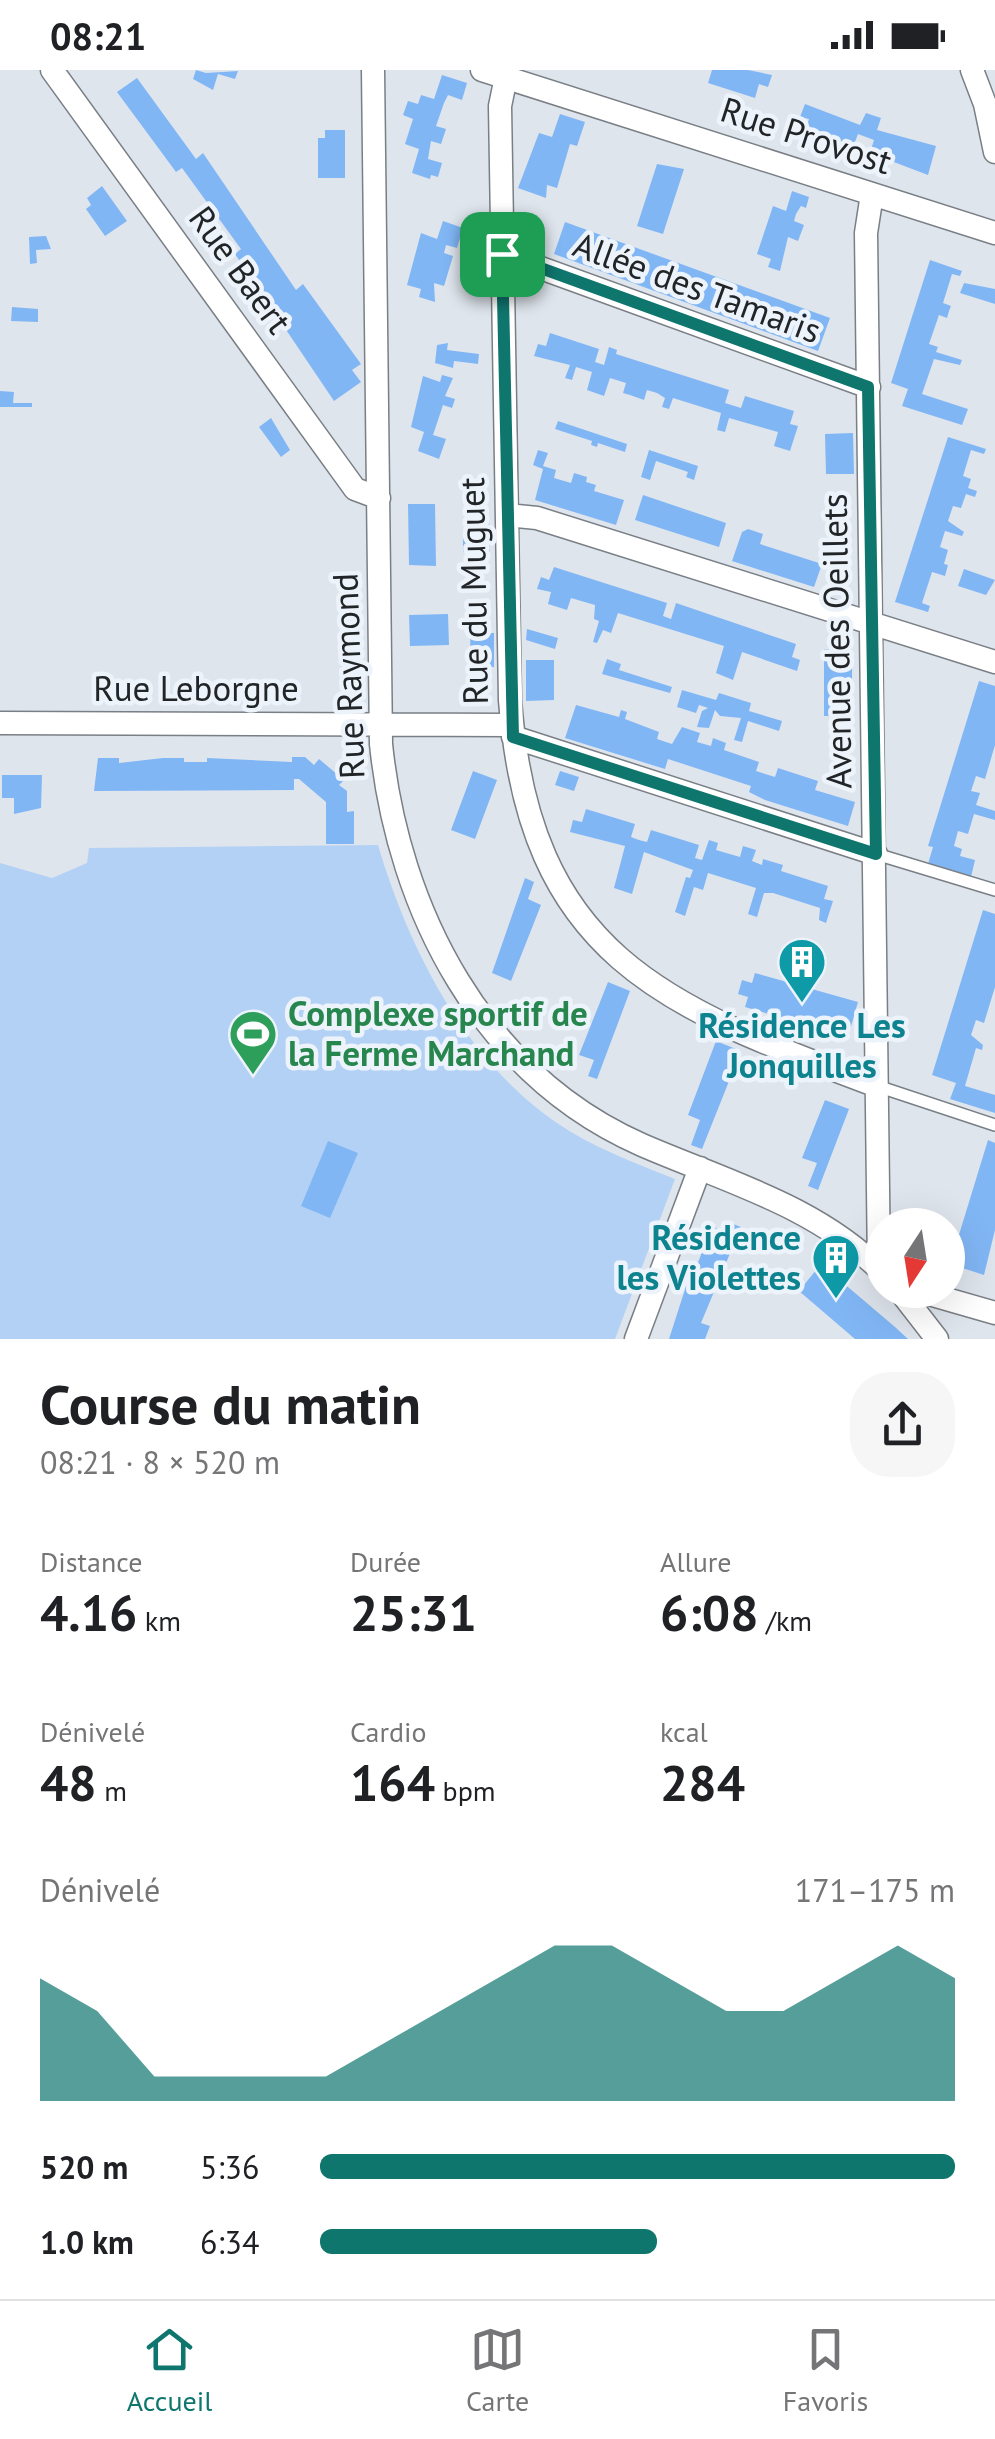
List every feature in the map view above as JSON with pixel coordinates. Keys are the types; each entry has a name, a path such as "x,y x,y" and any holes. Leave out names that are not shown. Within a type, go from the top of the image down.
{"street":[{"name":"Rue Baert","path":"52,70 355,488 379,498"},
{"name":"Rue Raymond","path":"373,70 380,725 390,805 416,897 475,1008 520,1063 565,1100 626,1137 797,1212 865,1259"},
{"name":"Rue Provost","path":"482,70 521,77 995,233"},
{"path":"972,70 986,104 995,152"},
{"name":"Rue du Muguet","path":"521,77 500,106 512,731 527,809 543,856 567,902 607,950 655,987 695,1011 774,1047 878,1086"},
{"name":"Avenue des Oeillets","path":"872,194 866,223 880,1208"},
{"name":"Allée des Tamaris","path":"502,254 868,387"},
{"path":"507,514 538,518 995,662"},
{"name":"Rue Leborgne","path":"0,723 380,725 512,731 876,854"},
{"path":"636,1339 700,1168"},
{"path":"965,1304 995,1313"},
{"path":"913,1308 937,1339"}],"lane":[{"path":"876,854 995,890"},
{"name":"Rue du Muguet","path":"878,1086 995,1125"}],"shaded area":[{"name":"Complexe sportif de la Ferme Marchand","path":"378,845 407,927 426,967 474,1043 503,1077 535,1107 571,1132 675,1179 615,1339 0,1339 0,863 52,878 87,863 89,848"}],"building":[{"path":"196,70 238,71 235,79 218,74 213,90 193,79"},
{"path":"712,70 772,75 768,87 759,84 755,98 708,83"},
{"path":"442,75 467,83 462,100 448,95 444,103 436,126 446,129 441,144 431,141 428,159 442,163 438,177 431,175 430,179 412,173 419,149 405,144 413,119 403,115 408,101 418,104 421,95 434,99"},
{"path":"137,78 196,159 203,153 296,290 303,284 361,364 352,370 361,382 334,401 235,254 241,249 182,168 176,172 117,92"},
{"path":"805,104 860,125 866,113 881,118 877,130 936,146 928,175 870,153 874,140 858,134 853,147 805,132 809,119 800,117"},
{"path":"560,114 585,122 577,146 570,144 557,188 547,185 546,198 518,188 539,133 552,137"},
{"path":"325,130 345,130 345,178 318,178 318,138 325,138"},
{"path":"657,164 684,169 663,234 637,226"},
{"path":"102,186 127,221 105,236 86,209 91,205 87,198"},
{"path":"792,191 809,197 806,208 801,206 796,214 794,221 804,225 798,241 788,237 780,271 768,267 771,259 757,254 773,206 786,211"},
{"path":"443,221 463,228 457,248 446,245 444,253 453,256 444,286 434,283 435,302 419,297 421,289 407,285 421,233 437,239"},
{"path":"565,222 830,318 818,351 554,254"},
{"path":"46,236 51,249 36,250 37,263 30,264 29,237"},
{"path":"930,260 962,271 960,276 952,274 943,303 951,306 947,318 939,315 929,344 938,347 936,352 962,360 960,365 934,359 922,394 968,409 962,425 902,406 908,389 891,383"},
{"path":"964,283 995,289 995,304 960,293"},
{"path":"12,307 38,309 38,322 11,321"},
{"path":"550,333 599,349 595,362 604,365 609,347 617,350 616,354 729,390 725,403 741,408 745,396 794,411 790,424 798,426 790,451 774,446 778,432 729,418 725,432 717,430 721,413 673,398 669,409 662,407 665,398 657,393 647,390 644,400 623,393 626,383 610,378 604,396 587,390 592,372 576,367 572,380 565,378 570,365 534,356 538,344 546,346"},
{"path":"448,343 447,350 479,354 478,364 454,361 453,368 435,363 437,345"},
{"path":"442,375 453,378 445,396 455,399 452,408 443,405 433,435 446,439 439,459 418,451 424,432 411,427 423,376 440,382"},
{"path":"0,391 14,392 13,403 32,403 32,407 0,407"},
{"path":"271,418 290,450 281,457 259,427"},
{"path":"558,421 627,444 625,452 598,443 597,447 591,445 592,441 555,429"},
{"path":"853,433 854,474 826,474 825,434"},
{"path":"948,437 986,449 984,454 971,450 963,476 971,479 968,488 977,491 975,497 966,494 961,508 953,506 948,521 964,532 962,536 945,531 940,547 948,550 944,564 948,565 945,576 932,572 922,603 930,606 928,612 895,602"},
{"path":"538,450 548,453 543,466 556,470 554,478 571,483 574,473 587,477 586,482 596,485 594,491 624,500 616,525 535,500 543,469 533,465"},
{"path":"649,450 698,466 694,480 686,477 688,472 656,461 650,480 641,477"},
{"path":"643,495 726,523 719,547 635,520"},
{"path":"408,504 435,504 436,566 409,565"},
{"path":"469,524 490,524 490,552 463,552 463,534 470,534"},
{"path":"748,529 763,534 760,544 822,564 814,587 732,561 742,532"},
{"path":"554,567 667,603 663,616 671,619 676,603 796,644 792,657 800,660 797,671 742,652 733,680 716,673 724,646 618,613 611,633 603,630 597,643 593,642 599,621 594,619 595,605 571,598 567,610 548,604 551,592 537,589 541,577 549,580"},
{"path":"964,569 995,580 986,595 958,586"},
{"path":"448,614 449,645 410,646 409,615"},
{"path":"527,629 558,638 555,649 526,640"},
{"path":"470,633 494,633 494,667 471,669"},
{"path":"824,649 852,649 852,716 824,716"},
{"path":"607,659 621,664 619,670 672,687 670,693 602,674"},
{"path":"526,660 554,660 554,700 526,701"},
{"path":"979,681 995,686 995,745 985,779 976,776 971,791 980,793 976,805 995,811 995,820 974,814 968,834 958,831 954,846 962,849 960,856 975,860 971,877 928,864 933,847 928,846"},
{"path":"682,690 716,700 719,693 751,703 749,711 782,721 779,731 748,721 742,742 734,740 741,718 720,716 715,710 709,728 697,727 702,711 708,708 699,705 696,713 677,707"},
{"path":"576,705 619,717 621,710 627,712 625,719 659,732 657,739 672,744 682,727 700,733 697,742 711,746 713,738 726,743 724,750 759,762 756,771 775,777 778,768 818,781 815,790 855,802 848,826 765,800 749,792 751,786 668,759 665,769 565,738"},
{"path":"292,757 305,757 314,765 319,759 344,780 339,785 347,791 347,812 354,811 354,844 326,844 326,802 299,779 294,779 294,790 94,791 98,758 119,758 119,763 163,758 184,758 184,762 207,762 207,758 292,762"},
{"path":"473,771 497,780 475,839 451,830"},
{"path":"560,771 579,777 574,791 555,785"},
{"path":"2,775 42,775 41,808 14,814 14,798 2,798"},
{"path":"586,809 635,824 631,837 639,840 647,842 651,830 699,845 695,858 702,860 709,840 718,843 716,850 740,857 743,846 756,850 752,861 762,865 763,859 783,865 781,871 828,886 824,899 833,901 826,923 819,920 820,908 773,893 764,893 757,917 748,914 756,888 708,873 703,890 694,887 685,916 675,912 686,877 690,878 693,870 644,852 632,894 614,888 625,846 570,832 573,820 582,822"},
{"path":"525,878 534,882 528,899 541,905 511,981 492,973"},
{"path":"983,910 995,914 995,987 984,1023 976,1020 971,1035 983,1045 982,1050 976,1048 965,1086 995,1095 995,1113 950,1099 956,1083 932,1075"},
{"name":"Résidence Les Jonquilles","path":"755,973 858,1002 848,1037 745,1007 748,997 738,994 742,980 752,983"},
{"path":"608,982 630,991 597,1079 588,1076 594,1060 579,1055"},
{"path":"716,1041 741,1051 702,1149 691,1145 700,1120 688,1115"},
{"path":"825,1100 849,1109 818,1190 808,1186 817,1163 802,1158"},
{"path":"988,1140 995,1143 995,1230 984,1275 965,1269 965,1215"},
{"path":"328,1141 358,1153 330,1218 301,1206"},
{"path":"728,1222 741,1227 701,1323 710,1326 705,1339 669,1339 688,1280 703,1287 706,1278 694,1273 712,1226 724,1231"},
{"name":"Résidence les Violettes","path":"821,1264 865,1302 865,1308 872,1308 908,1339 855,1339 799,1291"}],"place":[{"name":"Résidence Les Jonquilles","path":"802,1004"},
{"name":"Complexe sportif de la Ferme Marchand","path":"253,1076"},
{"name":"Résidence les Violettes","path":"836,1300"}],"route":[{"path":"502,254 868,387 876,854 513,737 502,254"}]}
